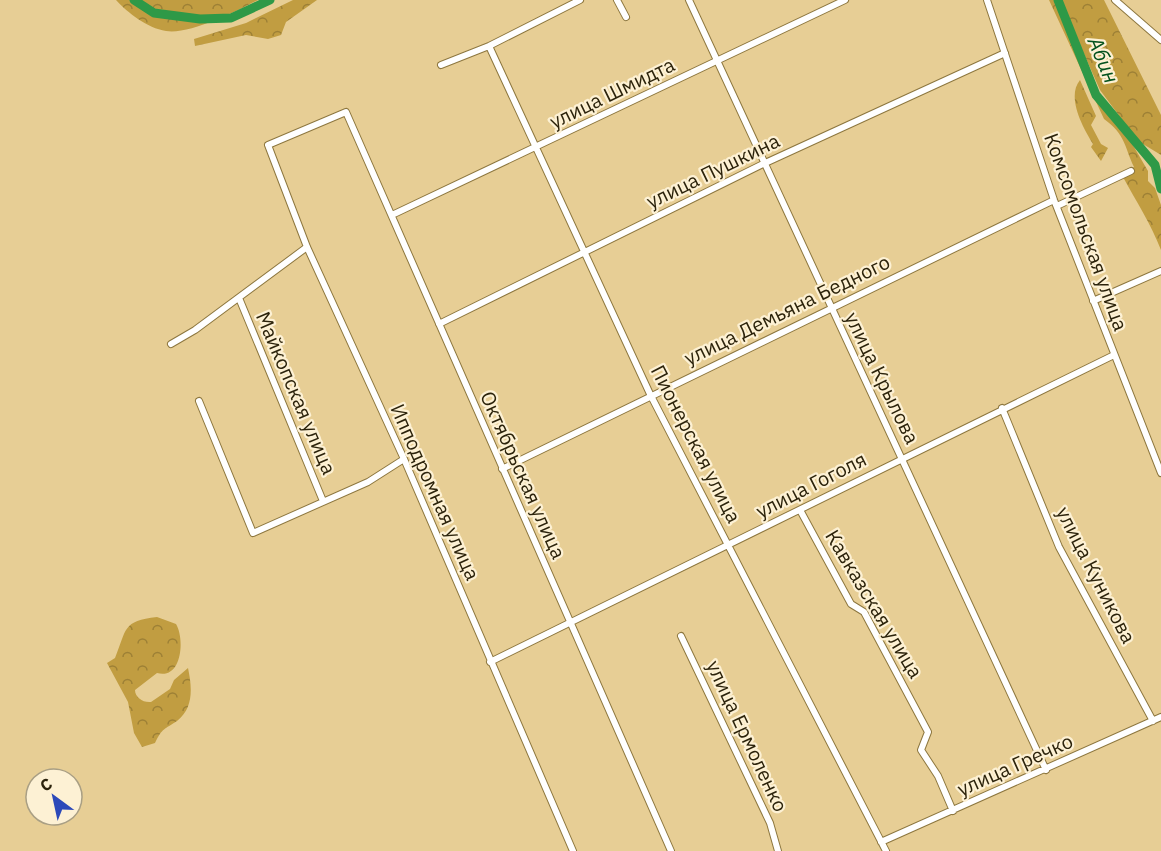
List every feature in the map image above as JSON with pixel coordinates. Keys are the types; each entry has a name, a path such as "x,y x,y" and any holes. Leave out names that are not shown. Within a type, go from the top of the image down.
{"street":[{"path":"441,65 489,46 580,0"},
{"path":"617,0 626,17"},
{"name":"улица Крылова","path":"689,0 763,164 902,457 1046,770"},
{"name":"улица Шмидта","path":"392,215 845,0"},
{"name":"Комсомольская улица","path":"987,0 1056,203 1161,473"},
{"path":"1115,0 1161,40"},
{"name":"Пионерская улица","path":"489,46 650,394 886,851"},
{"name":"улица Пушкина","path":"439,324 763,164 1005,53"},
{"name":"Ипподромная улица","path":"346,112 268,145 307,247 404,459 573,851"},
{"name":"Октябрьская улица","path":"346,112 671,851"},
{"name":"улица Демьяна Бедного","path":"502,469 650,394 831,308 1056,203 1131,171"},
{"path":"171,344 239,298 307,247"},
{"path":"1093,301 1161,272"},
{"name":"Майкопская улица","path":"239,298 323,501"},
{"name":"улица Гоголя","path":"490,662 800,510 902,457 1114,355"},
{"path":"199,401 253,533 368,482 404,459"},
{"name":"улица Куникова","path":"1002,408 1059,547 1153,721"},
{"name":"Кавказская улица","path":"800,510 851,604 864,612 928,732 921,750 938,776 953,811"},
{"name":"улица Ермоленко","path":"681,636 770,823 778,851"},
{"name":"улица Гречко","path":"881,842 1161,717"}],"green space":[{"path":"116,0 258,0 200,26 166,31 132,15"},
{"path":"293,0 317,0 286,22 281,35 268,39 246,35 195,46 194,39 246,23"},
{"path":"1049,0 1054,0 1102,108 1127,135 1148,171 1148,181 1155,188 1161,205 1161,250 1123,177 1134,167 1124,141 1117,130 1104,119"},
{"path":"1060,0 1104,0 1161,115 1161,155 1138,141 1100,90"},
{"path":"1080,80 1096,116 1091,125 1101,144 1108,148 1101,161 1091,147 1093,144 1075,104 1076,87"},
{"path":"157,617 176,624 181,648 179,657 172,670 165,674 157,673 135,690 135,693 142,700 151,702 170,689 174,680 188,668 190,697 183,716 162,731 155,743 142,747 134,733 128,702 107,663 115,658 124,633 131,624"}],"waterway":[{"name":"Абин","path":"134,0 154,13 200,19 231,18 270,0"},
{"name":"Абин","path":"1058,0 1096,95 1155,165 1161,189"}]}
